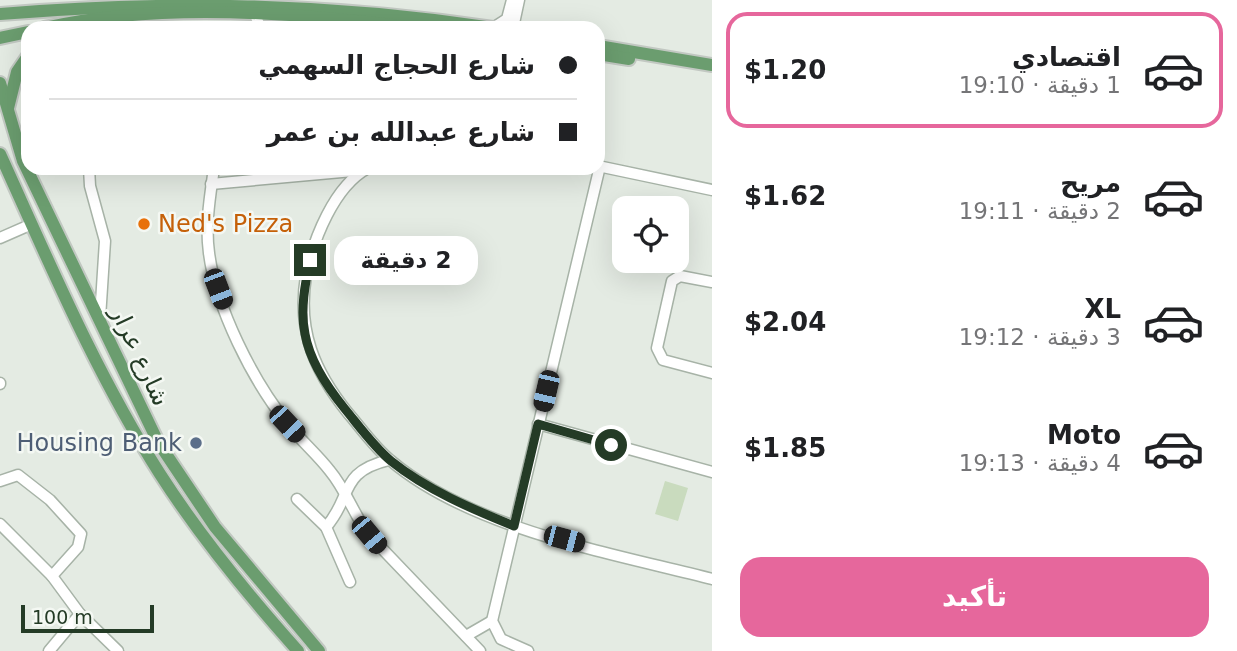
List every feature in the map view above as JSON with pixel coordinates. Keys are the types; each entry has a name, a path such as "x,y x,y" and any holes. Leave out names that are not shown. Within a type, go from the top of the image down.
{"main road":[{"path":"40,0 76,4"},
{"path":"0,14 125,1 289,2 438,21"},
{"path":"101,21 182,13 312,17 350,21"},
{"path":"0,38 21,34"},
{"path":"605,47 712,65"},
{"path":"605,55 712,73"},
{"path":"8,112 17,72 21,67"},
{"name":"شارع عرار","path":"0,83 21,154"},
{"name":"شارع عرار","path":"0,155 101,372 159,472 242,590 298,651"},
{"name":"شارع عرار","path":"30,175 100,318 121,371 177,472 260,584 319,651"}],"street":[{"path":"504,21 507,19 512,0"},
{"path":"514,21 519,0"},
{"path":"256,15 258,21"},
{"path":"605,167 712,190"},
{"path":"89,175 105,241 100,318"},
{"path":"213,175 207,221 209,256 231,322 264,390 287,424 331,472 353,514 388,557 480,651"},
{"path":"211,184 304,175"},
{"path":"360,175 342,192 318,239 307,275 303,315 305,335 319,372 338,400 389,460 447,495 514,526 712,579"},
{"path":"528,651 515,649 501,639 492,621 597,175"},
{"path":"0,238 32,224"},
{"path":"712,282 680,276 671,281 657,348 663,360 712,373"},
{"path":"538,424 712,472"},
{"path":"326,527 336,513 343,493 359,472 389,460"},
{"path":"0,481 18,475 31,482 81,534 78,547 52,576"},
{"path":"297,499 326,527 349,582"},
{"path":"0,524 52,576 80,614 118,651"},
{"path":"49,651 80,614"},
{"path":"466,636 492,621"}],"green space":[{"path":"665,481 688,488 678,521 655,514"}],"place":[{"name":"Ned's Pizza","path":"144,224"},
{"name":"Housing Bank","path":"196,443"}],"route":[{"path":"310,260 303,315 310,353 338,400 363,431 389,460 412,476 481,513 514,526 538,424 611,445"}]}
